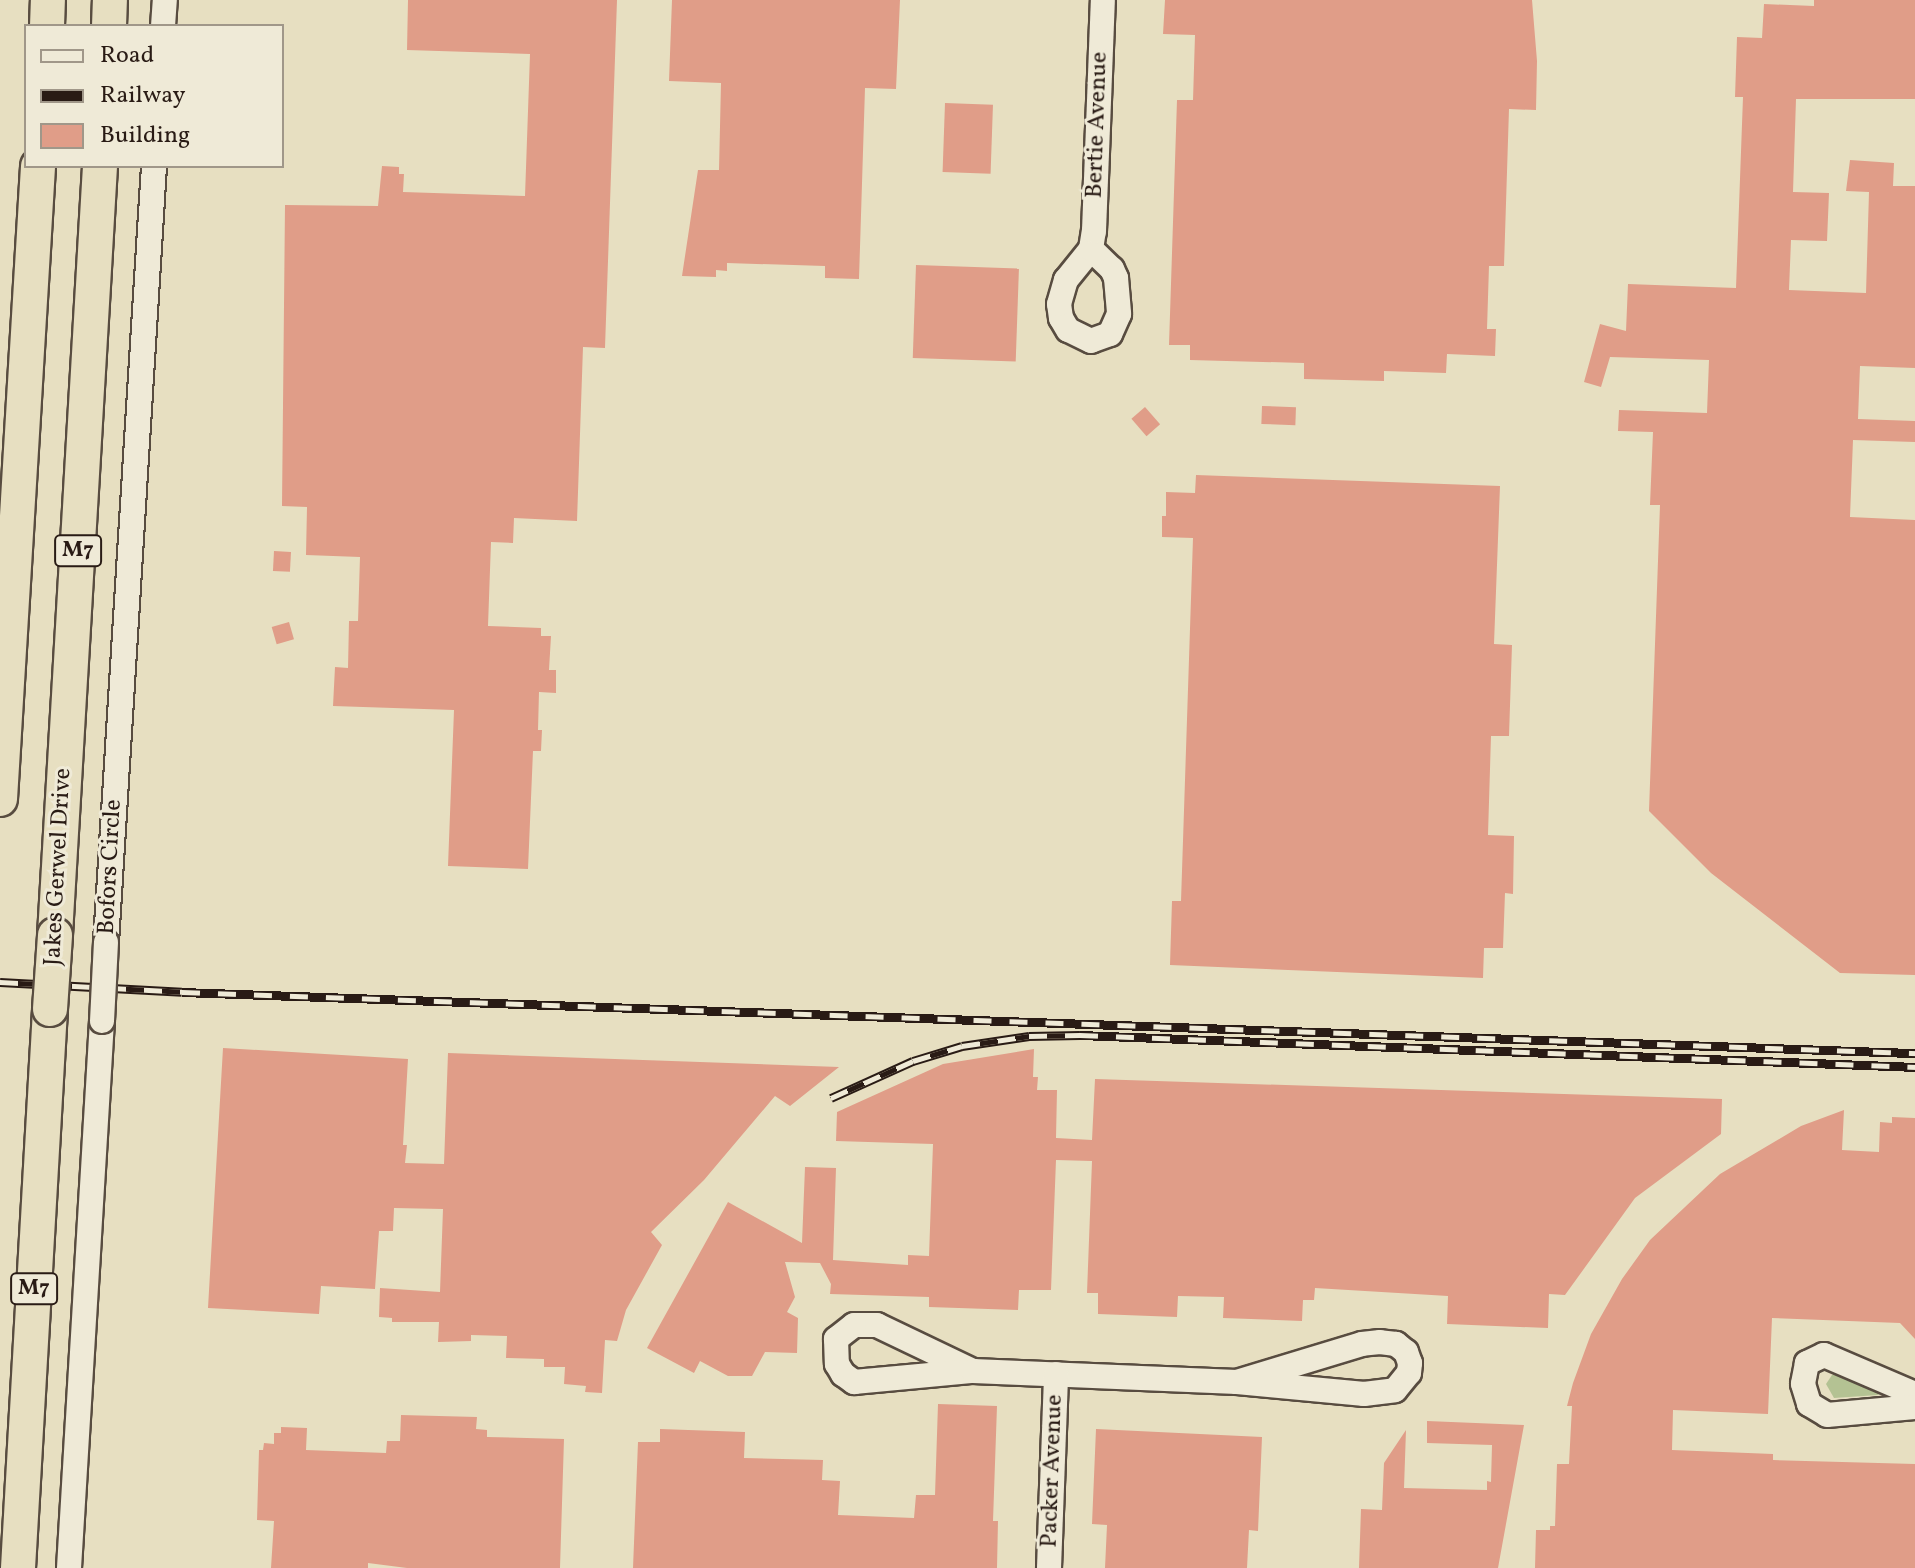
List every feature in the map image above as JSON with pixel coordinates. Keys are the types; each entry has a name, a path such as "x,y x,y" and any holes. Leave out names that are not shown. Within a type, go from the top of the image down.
{"highway":[{"path":"47,24 48,0"},
{"path":"109,24 110,0"},
{"path":"0,799 38,168"},
{"name":"Jakes Gerwel Drive","path":"18,1568 100,168"}],"street":[{"path":"163,24 165,0"},
{"name":"Bertie Avenue","path":"1091,249 1103,0"},
{"name":"Bofors Circle","path":"69,1568 154,168"},
{"name":"Packer Avenue","path":"973,1371 877,1325 854,1325 836,1339 837,1364 854,1382 973,1371 1237,1382 1350,1393 1382,1392 1395,1390 1404,1383 1410,1363 1406,1352 1396,1344 1380,1342 1362,1344 1237,1382"},
{"path":"1915,1394 1824,1355 1807,1363 1803,1384 1809,1404 1827,1415 1915,1407"},
{"name":"Packer Avenue","path":"1049,1568 1056,1374"}],"green space":[{"path":"1842,1373 1880,1392 1878,1395 1834,1398 1826,1384 1832,1375"}],"building":[{"path":"408,0 617,0 605,348 583,347 577,521 514,518 513,543 491,542 488,626 541,628 541,636 551,636 549,670 556,670 556,693 539,692 541,751 533,751 528,869 448,866 454,710 333,706 335,667 348,668 349,621 358,621 360,557 306,555 307,507 282,506 285,205 378,206 382,166 399,167 399,174 404,174 403,192 525,196 530,54 407,50"},
{"path":"672,0 900,0 896,89 865,88 859,279 825,278 825,266 727,263 727,271 716,270 716,277 682,276 698,170 719,170 721,83 669,81"},
{"path":"1165,0 1532,0 1537,61 1536,110 1509,109 1504,266 1489,266 1487,329 1496,329 1495,356 1447,354 1446,373 1384,371 1384,381 1304,379 1304,363 1190,360 1190,345 1169,345 1177,100 1193,100 1195,35 1163,34"},
{"path":"1814,0 1915,0 1915,99 1796,99 1793,192 1829,193 1827,241 1791,240 1789,290 1866,293 1869,192 1846,191 1850,160 1894,163 1893,186 1915,186 1915,368 1860,366 1858,419 1915,421 1915,442 1853,440 1850,517 1915,520 1915,975 1840,973 1711,873 1649,811 1660,505 1650,505 1653,432 1618,431 1619,410 1707,413 1709,360 1610,357 1601,387 1584,382 1600,324 1626,331 1628,284 1736,288 1743,97 1735,97 1737,37 1762,38 1764,4 1814,6"},
{"path":"945,103 993,105 991,174 943,172"},
{"path":"916,265 1019,269 1016,362 913,358"},
{"path":"1262,406 1296,407 1295,425 1261,424"},
{"path":"1145,407 1160,424 1147,436 1131,419"},
{"path":"1196,475 1500,486 1494,644 1512,645 1509,736 1491,736 1488,835 1514,836 1513,894 1505,893 1503,948 1484,948 1483,978 1170,965 1172,901 1181,901 1193,538 1162,537 1162,516 1166,516 1166,492 1195,493"},
{"path":"274,551 291,552 290,572 273,571"},
{"path":"289,622 294,639 277,644 272,627"},
{"path":"223,1048 408,1059 403,1145 407,1145 405,1163 444,1164 448,1053 839,1067 790,1106 775,1096 704,1180 651,1232 662,1245 626,1310 617,1341 605,1340 602,1393 585,1392 586,1386 564,1384 565,1367 544,1367 544,1359 506,1358 507,1336 471,1335 471,1341 438,1342 439,1322 392,1322 392,1318 379,1317 380,1288 440,1292 443,1209 394,1208 393,1231 379,1231 375,1289 321,1286 319,1314 208,1308"},
{"path":"1034,1049 1033,1077 1038,1077 1037,1090 1057,1090 1056,1138 1092,1140 1095,1079 1722,1099 1721,1134 1635,1198 1565,1295 1549,1294 1548,1328 1447,1324 1448,1296 1315,1288 1314,1300 1303,1300 1302,1321 1223,1318 1224,1297 1178,1296 1177,1317 1098,1314 1098,1293 1087,1293 1092,1161 1056,1160 1051,1290 1019,1290 1018,1310 929,1307 929,1297 830,1294 831,1284 820,1263 785,1262 795,1297 787,1312 798,1318 797,1353 765,1352 752,1376 728,1376 700,1361 694,1373 647,1348 728,1202 802,1243 805,1167 836,1168 833,1260 908,1265 908,1255 929,1256 933,1144 836,1141 837,1112 943,1064"},
{"path":"1844,1110 1842,1150 1879,1152 1880,1122 1892,1123 1892,1117 1915,1118 1915,1339 1900,1323 1772,1318 1768,1414 1673,1410 1672,1450 1773,1454 1773,1460 1915,1464 1915,1568 1535,1568 1536,1530 1550,1530 1550,1526 1555,1526 1557,1464 1569,1464 1572,1406 1567,1406 1573,1383 1591,1334 1622,1279 1650,1240 1720,1174 1801,1126"},
{"path":"938,1404 997,1406 993,1521 998,1521 997,1568 633,1568 638,1442 660,1442 660,1429 745,1432 744,1458 823,1460 822,1480 840,1481 838,1515 914,1518 916,1495 935,1495"},
{"path":"401,1415 477,1417 476,1429 487,1430 487,1437 564,1439 560,1568 407,1568 368,1563 368,1568 271,1568 274,1521 257,1520 259,1450 263,1450 264,1443 274,1444 274,1433 281,1433 281,1427 307,1428 306,1450 386,1453 387,1441 400,1441"},
{"path":"1427,1421 1524,1425 1498,1568 1359,1568 1361,1509 1382,1510 1384,1463 1406,1430 1404,1488 1487,1490 1487,1481 1491,1482 1492,1445 1427,1443"},
{"path":"1096,1429 1262,1437 1258,1531 1249,1530 1247,1568 1105,1568 1107,1525 1092,1524"}],"railway":[{"path":"0,982 182,992 1915,1053"},
{"path":"831,1098 913,1061 962,1046 1029,1036 1080,1035 1915,1067"}]}
